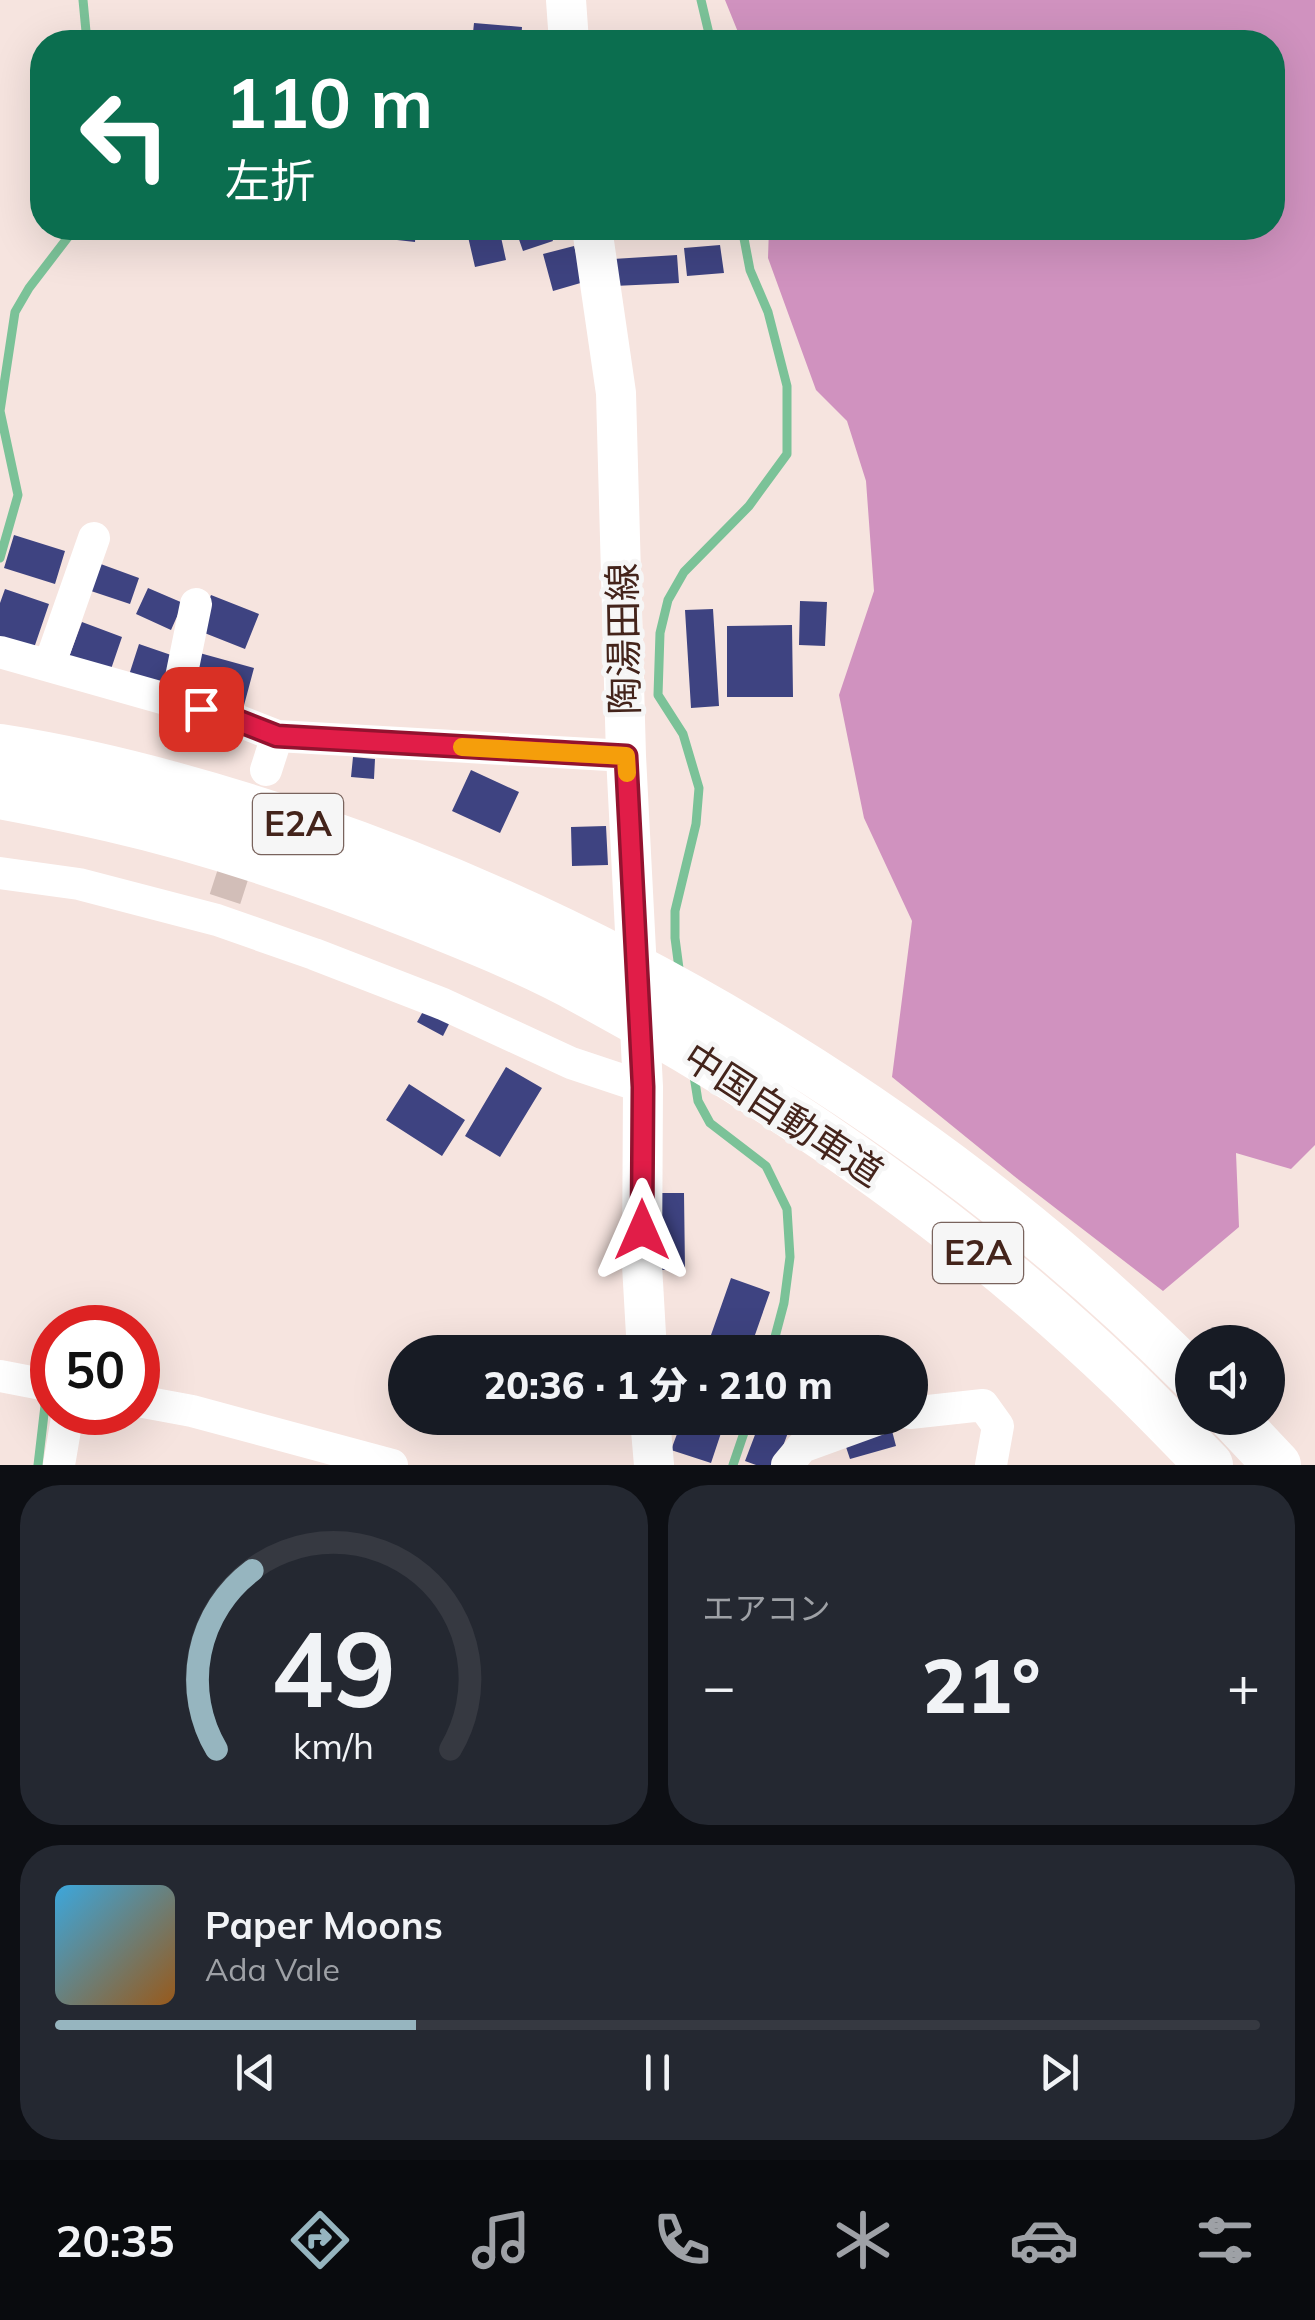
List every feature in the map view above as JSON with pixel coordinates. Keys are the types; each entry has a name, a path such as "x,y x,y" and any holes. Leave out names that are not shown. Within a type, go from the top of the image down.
{"highway":[{"name":"中国自動車道","path":"0,748 130,775 236,803 358,844 477,892 582,941 722,1017 863,1104 972,1182 1066,1258 1175,1360"},
{"name":"中国自動車道","path":"0,795 114,818 356,893 468,937 583,991 835,1144 938,1220 1123,1378 1209,1465"},
{"path":"1250,1435 1277,1465"}],"main road":[{"path":"566,0 568,30"},
{"name":"陶湯田線","path":"594,240 616,392 626,756 643,1087 642,1265 646,1335"},
{"path":"651,1435 654,1465"}],"street":[{"path":"48,666 94,538"},
{"path":"176,702 196,604"},
{"path":"0,652 226,716 277,736 626,756"},
{"path":"266,770 277,736"},
{"path":"0,872 221,910 314,954 443,1004 571,1063 643,1087"},
{"path":"0,1376 30,1382"},
{"path":"928,1411 983,1404 998,1426 991,1465"},
{"path":"160,1406 392,1465"},
{"path":"59,1465 64,1435"},
{"path":"787,1465 802,1447 835,1435"}],"shaded area":[{"path":"725,0 1315,0 1315,1145 1291,1169 1236,1153 1239,1227 1163,1291 892,1077 912,921 864,818 839,695 874,591 866,481 847,421 816,390 768,258 769,240 1285,240 1285,30 737,30"}],"building":[{"path":"474,23 522,27 522,30 473,30"},
{"path":"469,240 502,240 506,260 475,267"},
{"path":"519,240 553,241 523,251"},
{"path":"720,245 724,273 687,276 684,248"},
{"path":"574,246 584,282 553,291 543,254"},
{"path":"677,255 679,283 614,286 613,259"},
{"path":"14,535 65,551 55,584 4,568"},
{"path":"98,563 139,578 130,604 88,590"},
{"path":"148,588 183,603 171,630 136,614"},
{"path":"5,589 49,604 34,648 0,637 0,603"},
{"path":"211,595 259,614 245,649 197,630"},
{"path":"800,601 827,602 825,646 799,645"},
{"path":"713,609 719,706 691,708 685,610"},
{"path":"82,622 122,637 110,672 69,657"},
{"path":"792,625 793,697 727,697 727,626"},
{"path":"139,644 174,656 165,686 129,675"},
{"path":"196,652 254,668 243,709 185,693"},
{"path":"353,757 375,759 374,779 351,777"},
{"path":"471,770 519,792 500,833 452,811"},
{"path":"606,826 608,865 572,866 571,827"},
{"path":"426,1006 451,1020 443,1036 417,1022"},
{"path":"506,1067 542,1088 500,1157 465,1136"},
{"path":"409,1084 465,1120 442,1156 386,1120"},
{"path":"655,1193 684,1193 685,1270 655,1270"},
{"path":"731,1278 770,1292 755,1335 711,1335"},
{"path":"677,1435 720,1435 711,1463 671,1450"},
{"path":"755,1435 787,1435 776,1465 745,1461"},
{"path":"864,1435 893,1435 896,1446 850,1459 844,1441"}],"waterway":[{"path":"83,0 86,30"},
{"path":"701,0 708,30"},
{"path":"0,558 18,495 0,411 15,312 66,240"},
{"path":"680,976 675,911 696,824 699,788 683,734 658,695 660,633 668,600 684,572 749,506 787,454 787,386 744,240"},
{"path":"694,1076 698,1101 710,1123 766,1166 787,1209 790,1257 776,1335"},
{"path":"38,1465 42,1435"},
{"path":"733,1465 743,1435"}],"tunnel":[{"path":"225,899 245,837"}],"slow traffic":[{"path":"462,747 626,756 627,773"}],"route":[{"path":"201,709 277,736 626,756 643,1087 642,1230"}]}
